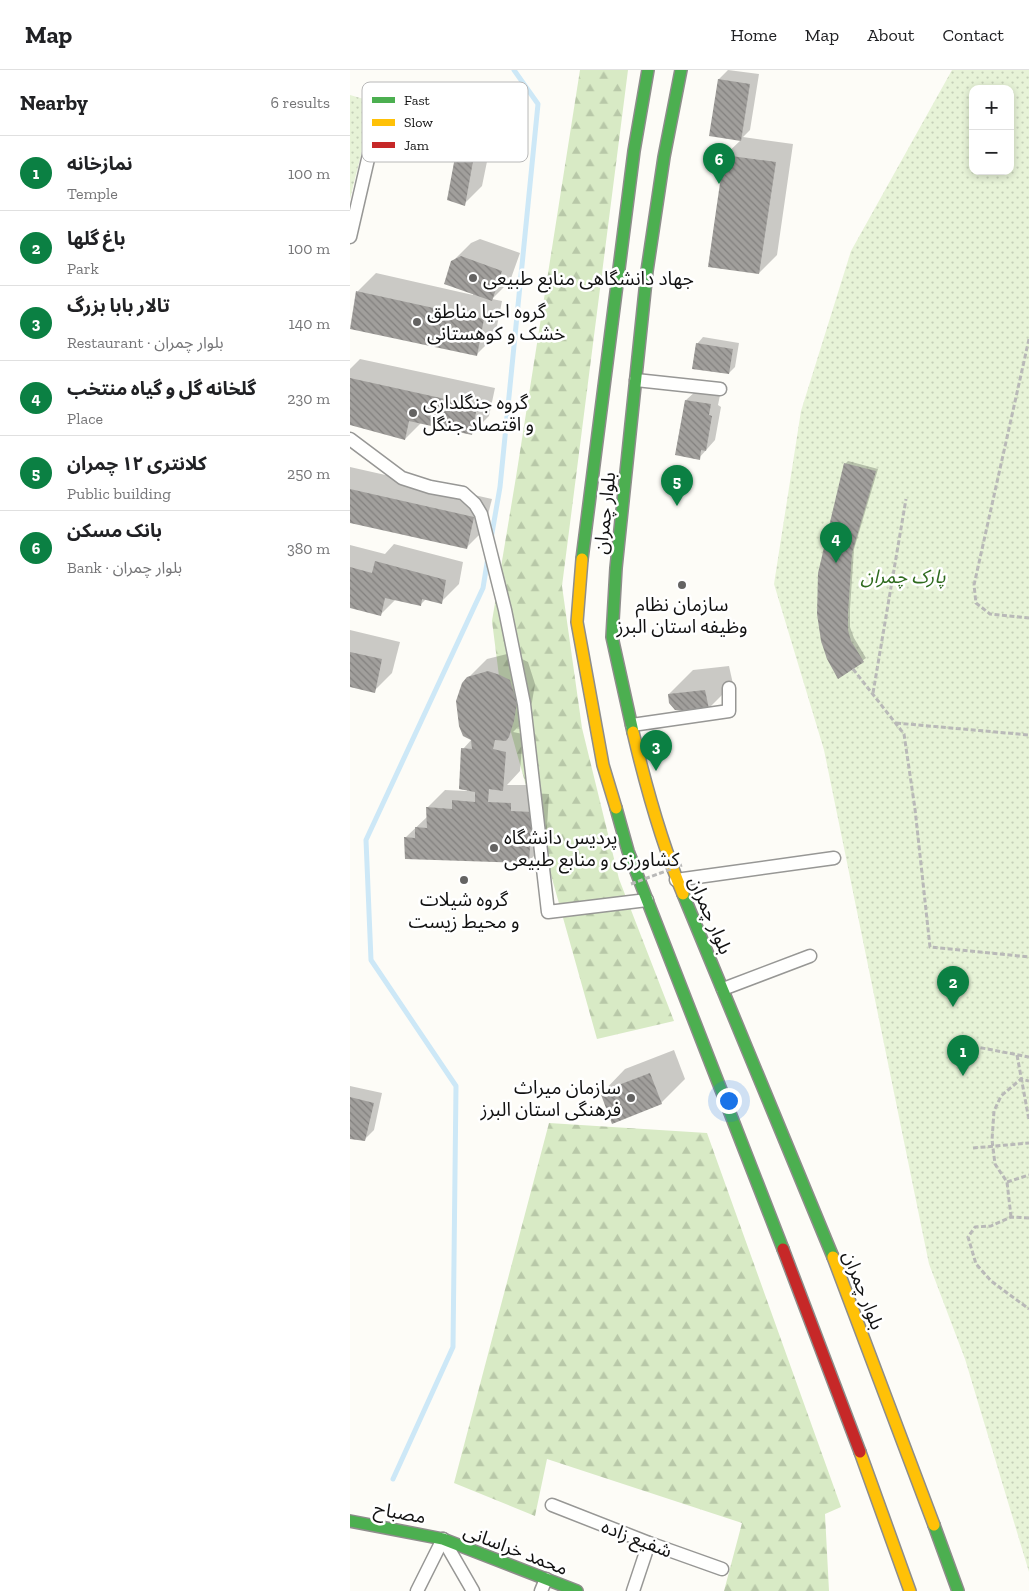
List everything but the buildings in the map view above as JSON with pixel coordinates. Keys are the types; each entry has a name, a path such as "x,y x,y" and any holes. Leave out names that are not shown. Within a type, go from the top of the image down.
{"main road":[{"name":"بلوار چمران","path":"648,70 634,151 606,363 583,548 577,622 603,765 628,851 752,1167 910,1591"},
{"name":"بلوار چمران","path":"681,70 664,157 648,261 616,568 612,637 646,788 676,880 829,1247 882,1384 958,1591"},
{"name":"مصباح","path":"350,1521 443,1539"},
{"name":"محمد خراسانی","path":"443,1539 543,1585 577,1591"}],"street":[{"path":"350,237 367,162"},
{"path":"636,380 720,389"},
{"path":"350,438 402,478 430,487 463,493 475,504 480,514 505,610 524,704 548,912 647,900"},
{"path":"632,725 729,711 729,688"},
{"path":"676,880 834,858"},
{"path":"723,989 810,956"},
{"name":"شفیع زاده","path":"552,1505 722,1569"},
{"path":"418,1591 443,1539"},
{"path":"443,1539 473,1591"},
{"path":"633,1591 649,1543"}],"path":[{"path":"1029,339 974,585 976,603 990,614 1029,618"},
{"path":"872,694 906,499"},
{"path":"853,669 904,734 915,809 930,947 1029,957"},
{"path":"896,723 1029,735"},
{"path":"632,884 682,865"},
{"path":"951,1042 1029,1057"},
{"path":"1016,1055 1029,1120"},
{"path":"1021,1079 1029,1081"},
{"path":"1011,1216 1008,1182 995,1164 993,1145 994,1111 1001,1096 1021,1079"},
{"path":"973,1148 1029,1142"},
{"path":"1008,1182 1029,1176"},
{"path":"1029,1218 1011,1216 991,1226 975,1227 968,1237 976,1264 990,1281 1029,1310"}],"green space":[{"path":"580,70 628,70 562,586 582,728 619,879 674,1021 597,1039 502,700 492,621"},
{"name":"پارک چمران","path":"952,70 1029,70 1029,1572 965,1359 929,1264 824,750 774,584 801,411 851,251"},
{"path":"350,95 362,98 362,150 350,199"},
{"path":"549,1123 707,1133 841,1507 825,1514 829,1591 724,1591 742,1523 547,1459 535,1516 454,1483"}],"waterway":[{"path":"514,70 522,82"},
{"path":"491,539 500,487 538,104 528,90"},
{"path":"393,1479 453,1347 456,1086 371,960 366,840 483,588 488,557"}],"traffic: fast":[{"path":"582,559 634,151 648,70"},
{"path":"633,732 612,637 616,568 647,271 664,157 681,70"},
{"path":"616,808 628,851 783,1249"},
{"path":"683,894 833,1257"},
{"path":"350,1521 443,1539 577,1591"},
{"path":"934,1525 958,1591"}],"traffic: slow":[{"path":"582,559 577,622 603,765 616,808"},
{"path":"633,732 655,814 683,894"},
{"path":"833,1257 934,1525"},
{"path":"860,1452 910,1591"}],"traffic: jam":[{"path":"783,1249 860,1452"}],"place":[{"name":"بانک مسکن","path":"719,184"},
{"name":"جهاد دانشگاهی منابع طبیعی","path":"473,278"},
{"name":"گروه احیا مناطق خشک و کوهستانی","path":"417,322"},
{"name":"گروه جنگلداری و اقتصاد جنگل","path":"413,413"},
{"name":"کلانتری ۱۲ چمران","path":"677,506"},
{"name":"گلخانه گل و گیاه منتخب","path":"836,563"},
{"name":"سازمان نظام وظیفه استان البرز","path":"682,585"},
{"name":"تالار بابا بزرگ","path":"656,771"},
{"name":"پردیس دانشگاه کشاورزی و منابع طبیعی","path":"494,848"},
{"name":"گروه شیلات و محیط زیست","path":"464,880"},
{"name":"باغ گلها","path":"953,1007"},
{"name":"نمازخانه","path":"963,1076"},
{"name":"سازمان میراث فرهنگی استان البرز","path":"631,1098"}]}
